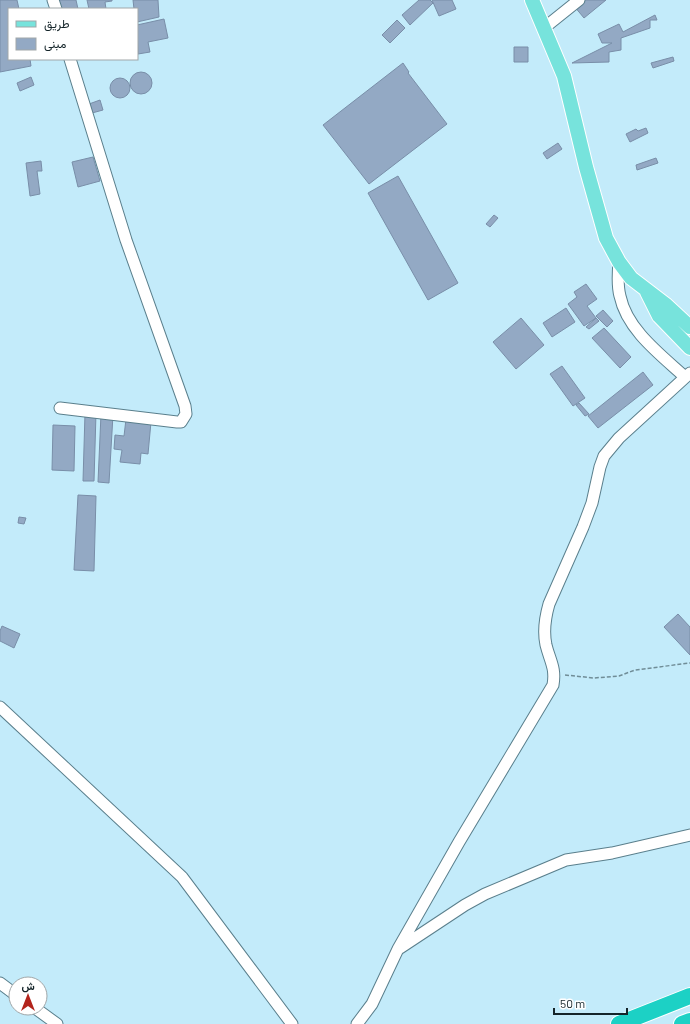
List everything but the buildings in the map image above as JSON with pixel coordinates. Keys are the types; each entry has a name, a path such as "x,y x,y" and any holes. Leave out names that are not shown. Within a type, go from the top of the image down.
{"highway":[{"path":"619,1024 690,996"},
{"path":"682,1024 690,1021"}],"main road":[{"path":"532,0 564,76 604,232 619,262 631,278 647,292 665,304 690,327"},
{"path":"647,292 659,316 690,348"}],"street":[{"path":"544,28 579,0"},
{"path":"60,408 177,422 182,422 186,414 185,406 126,240 70,60"},
{"path":"357,1024 372,1004 398,950 459,842 548,696 553,685 555,674 546,646 544,632 545,618 549,604 588,515 604,456 619,438 687,375 648,341 625,311 620,296 619,262"},
{"path":"0,708 182,877 292,1024"},
{"path":"398,950 465,905 486,894 559,863 579,857 612,853 690,835"},
{"path":"46,1016 57,1024"}],"path":[{"path":"555,674 594,678 618,676 635,670 690,662"}]}
